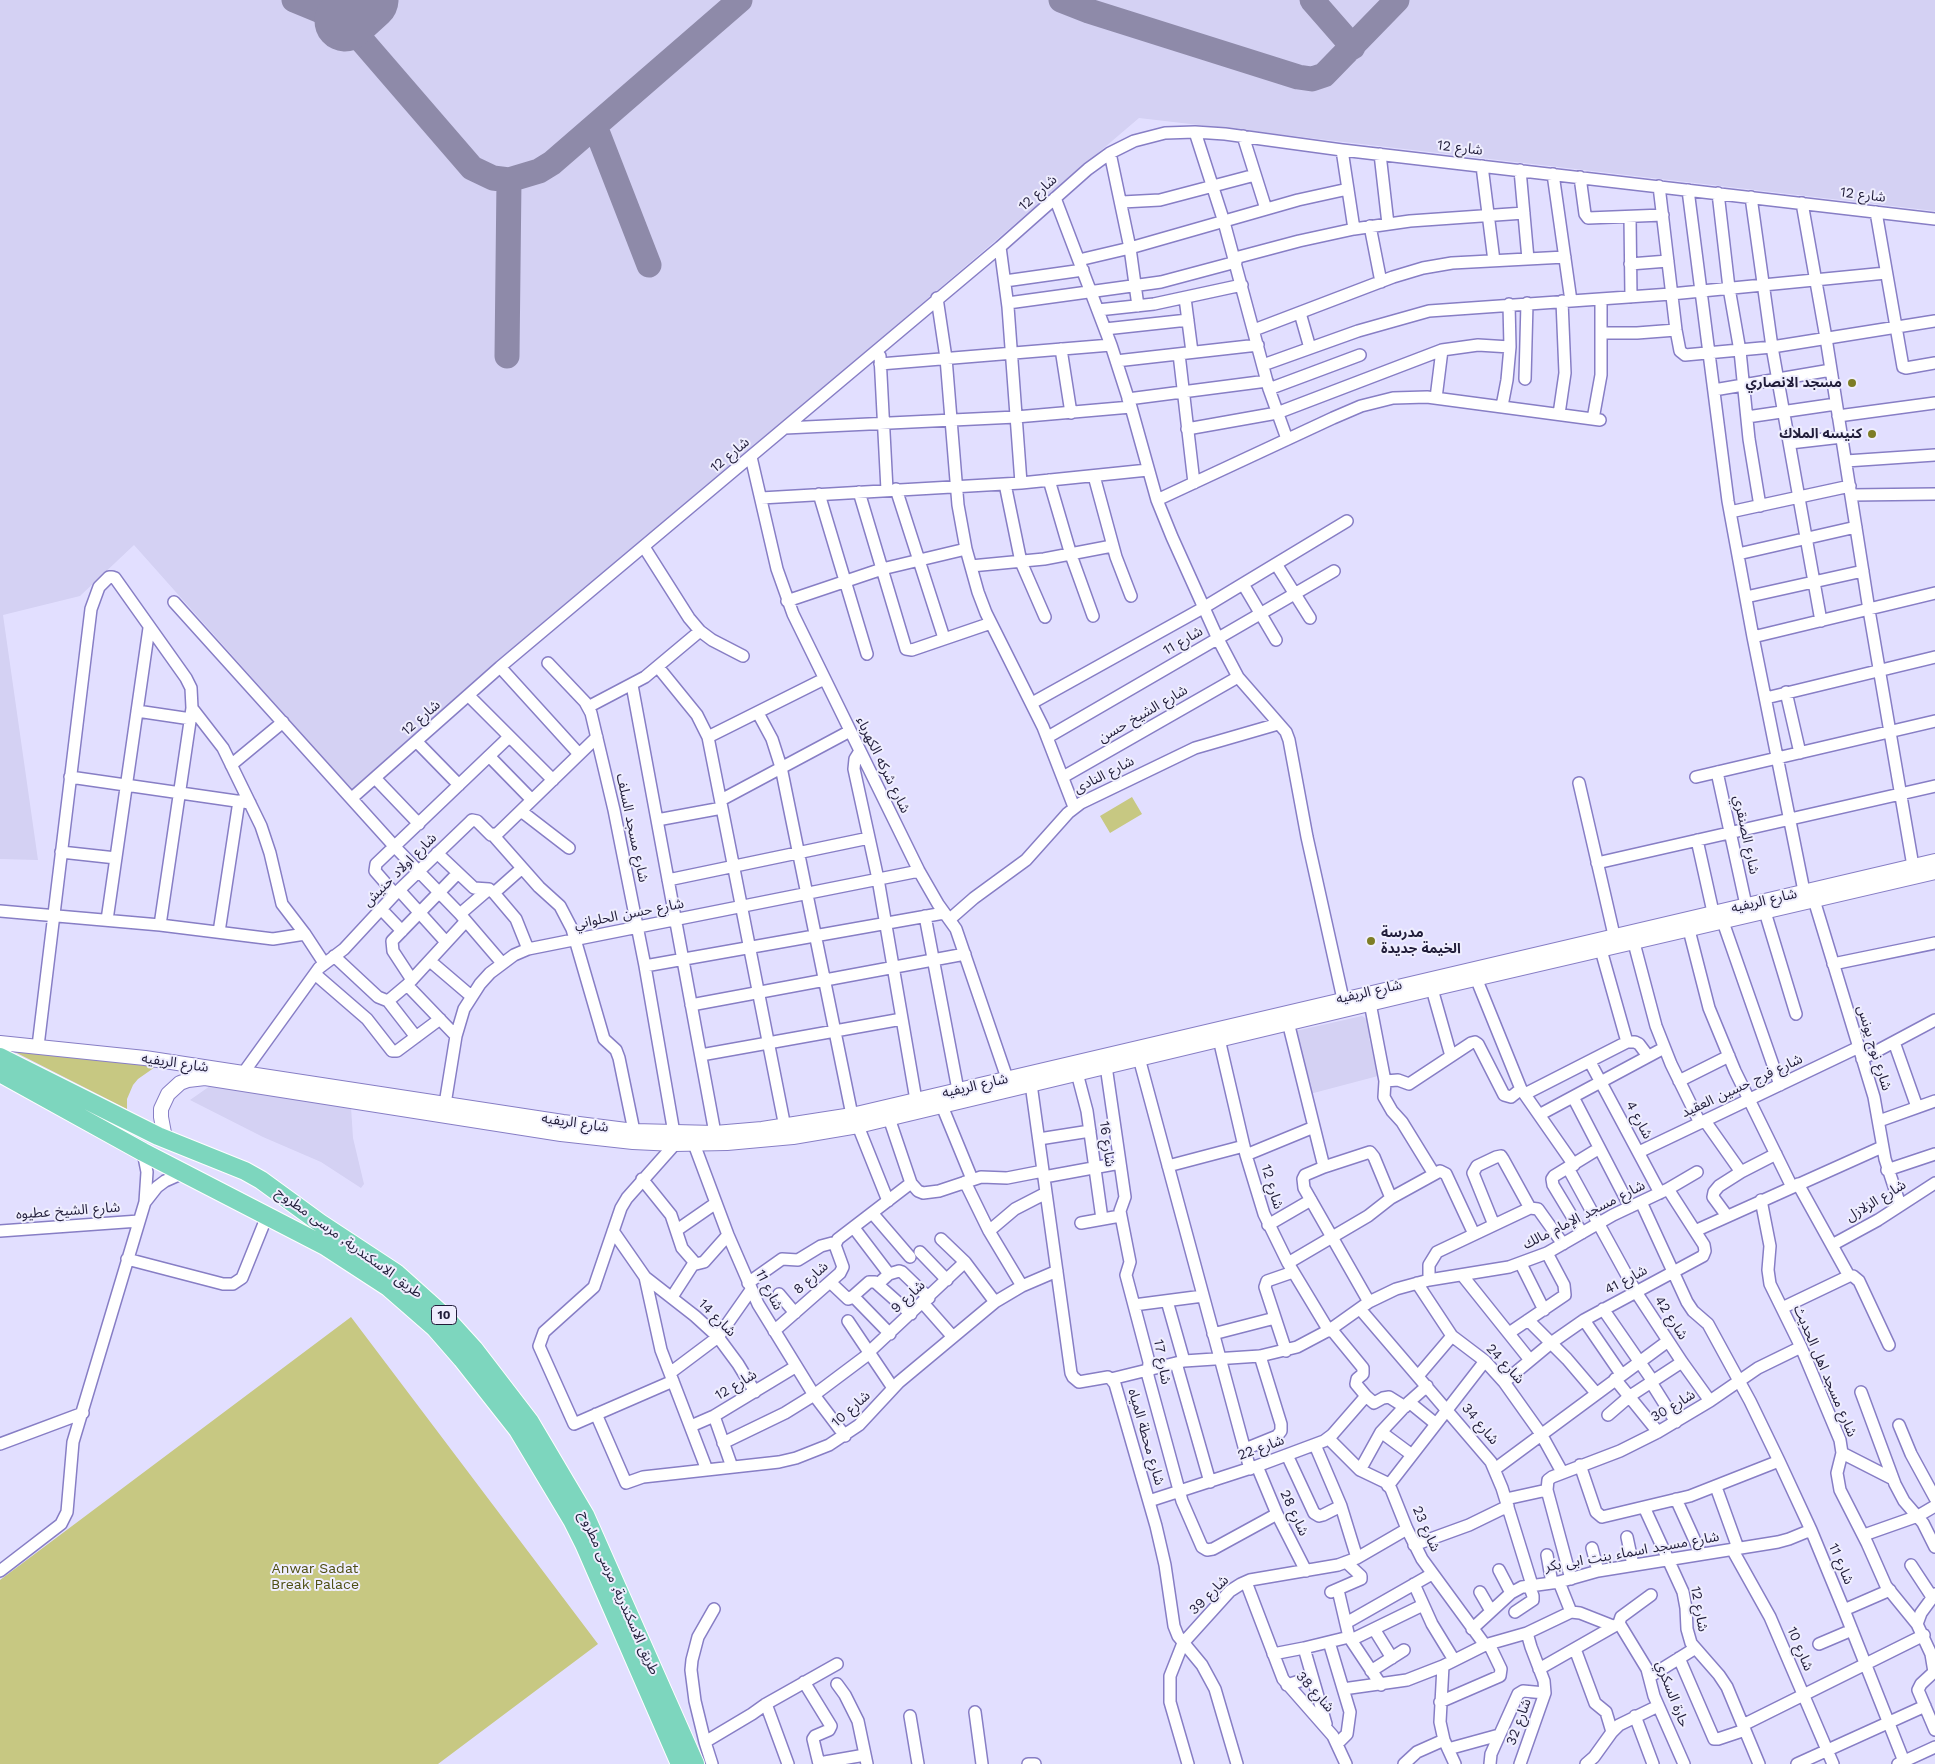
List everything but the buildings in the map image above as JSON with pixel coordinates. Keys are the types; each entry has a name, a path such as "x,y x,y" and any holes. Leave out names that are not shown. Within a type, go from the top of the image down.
{"main road":[{"name":"طريق الاسكندرية, مرسى مطروح","path":"0,1056 168,1140 245,1171 261,1180 320,1223 396,1273 424,1296 444,1316 474,1349 530,1422 591,1526 695,1764"},
{"name":"طريق الاسكندرية, مرسى مطروح","path":"0,1073 143,1152 334,1251 404,1300 449,1343 518,1430 582,1538 680,1764"},
{"path":"213,1188 222,1186 227,1178 228,1169 222,1162"},
{"path":"247,1206 243,1197 244,1188 251,1181 261,1180"}],"street":[{"name":"شارع 12","path":"352,798 500,667 1000,247 1088,169 1110,153 1149,136 1165,133 1195,132 1243,136 1342,150 1935,219"},
{"path":"1195,132 1214,185 1268,385 1287,439"},
{"path":"1243,136 1266,209"},
{"path":"1342,150 1354,228"},
{"path":"1110,153 1122,202 1138,306"},
{"path":"1380,154 1388,224"},
{"path":"1482,166 1494,261"},
{"path":"1520,170 1528,259"},
{"path":"1553,174 1565,257 1567,301 1565,373 1559,414"},
{"path":"1122,202 1160,200 1255,175"},
{"path":"1580,177 1586,216 1591,218 1662,215"},
{"path":"1659,186 1671,294 1676,330 1682,354 1709,354 1772,347 1935,321"},
{"path":"1005,281 1081,265 1130,248 1266,209 1348,189"},
{"name":"شارع نوح يونس","path":"1688,190 1730,512 1777,758 1809,896 1833,964 1862,1059 1879,1121 1887,1170 1900,1205"},
{"path":"1718,193 1729,288 1740,351 1747,417 1760,506"},
{"path":"1751,197 1772,347 1821,621"},
{"path":"1055,198 1111,345 1130,403 1157,500 1203,608 1238,677 1278,724 1289,740 1307,837 1343,998"},
{"path":"1802,203 1913,866"},
{"path":"1876,212 1903,367 1935,363"},
{"path":"1008,303 1161,282 1299,241 1354,228 1524,213"},
{"path":"1630,216 1632,297"},
{"path":"1370,226 1381,282"},
{"path":"1000,247 1008,303 1021,483"},
{"path":"1254,330 1408,272 1437,265 1565,257"},
{"path":"1630,264 1668,261"},
{"path":"1263,365 1414,314 1446,309 1671,294 1886,273"},
{"path":"1098,310 1138,306 1185,298 1242,285"},
{"path":"937,298 946,358 956,487 966,549 978,592 990,623 1048,738 1074,807"},
{"path":"1185,298 1192,352"},
{"path":"1157,500 1362,406 1404,397 1436,398 1596,420 1601,374 1601,299"},
{"path":"1525,379 1527,303"},
{"path":"1502,406 1510,347 1509,304"},
{"path":"1300,313 1310,348"},
{"path":"1105,329 1188,320"},
{"path":"1602,333 1676,330"},
{"path":"880,364 1111,345"},
{"path":"1116,361 1258,345"},
{"path":"1187,429 1277,413 1442,350 1478,345 1510,347"},
{"path":"879,348 883,424 891,489 920,559 944,638"},
{"path":"1061,349 1071,414"},
{"path":"1436,398 1442,350"},
{"path":"1179,354 1194,482"},
{"path":"785,428 1071,414 1182,392 1268,385 1360,355"},
{"path":"1714,390 1831,370"},
{"path":"1838,416 1935,403"},
{"path":"1747,417 1836,404"},
{"path":"1790,443 1842,437"},
{"path":"1846,462 1935,455"},
{"name":"شارع شركه الكهرباء","path":"751,457 777,569 787,601 919,872 932,895 956,929 1012,1081"},
{"path":"761,498 1021,483 1148,470"},
{"path":"1094,476 1112,546 1131,596"},
{"path":"1049,480 1071,555 1093,616"},
{"path":"1005,484 1021,562 1045,617"},
{"path":"1730,512 1800,497 1850,490 1935,494"},
{"path":"859,492 906,649 912,650 990,623"},
{"path":"819,494 867,654"},
{"path":"1032,703 1203,608 1347,521"},
{"path":"1738,554 1856,527"},
{"path":"971,566 1071,555 1112,546"},
{"path":"644,547 689,618 700,631 712,640 743,656"},
{"path":"787,601 882,569 966,549"},
{"path":"1276,564 1310,618"},
{"name":"شارع 11","path":"1048,738 1334,571"},
{"path":"1746,597 1863,571"},
{"path":"38,1046 91,609 99,587 109,577 115,578 189,683 192,714 160,925"},
{"path":"1243,584 1276,640"},
{"path":"1753,637 1935,593"},
{"path":"174,602 394,847 439,892 502,963"},
{"path":"108,920 149,628"},
{"path":"588,707 632,685 658,667 700,631"},
{"path":"1766,698 1935,657"},
{"name":"شارع مسجد السلف","path":"548,663 588,707 597,737 614,810 645,966 674,1139"},
{"path":"500,667 579,754"},
{"path":"658,667 697,715 708,737 785,1127"},
{"name":"شارع الشيخ حسن","path":"1063,777 1238,677"},
{"path":"708,737 824,680"},
{"path":"632,685 715,1133"},
{"path":"1786,692 1800,753"},
{"path":"469,696 553,780"},
{"path":"137,711 192,714 219,742 231,765 244,802 267,840 282,904 324,963"},
{"path":"758,713 772,739 782,767 835,1031 855,1120 888,1201"},
{"path":"1696,777 1935,721"},
{"path":"231,765 283,722"},
{"name":"شارع النادى","path":"947,916 1026,860 1074,807 1089,798 1195,748 1278,724"},
{"path":"657,820 722,804 782,767 850,731"},
{"path":"446,942 374,869 376,864 509,737"},
{"path":"597,737 522,811 493,835 522,869 560,906 576,940 604,1039 616,1050 619,1058 634,1131"},
{"path":"417,742 459,785"},
{"path":"860,751 855,759 854,769 878,879 916,1100"},
{"path":"489,756 532,800"},
{"name":"شارع الصنقري","path":"1717,772 1746,905"},
{"path":"70,777 244,802"},
{"path":"375,778 419,824"},
{"path":"1579,783 1614,935"},
{"path":"1597,863 1935,786"},
{"path":"219,932 244,802"},
{"path":"522,811 569,848"},
{"name":"شارع اولاد حنيش","path":"244,1072 324,963 344,949 418,871 472,820 493,835"},
{"path":"668,880 869,838"},
{"path":"1697,840 1718,917 1780,1085"},
{"path":"61,852 116,858"},
{"path":"437,853 474,888 492,891 516,919 528,949"},
{"name":"شارع الريفيه","path":"0,1043 145,1058 244,1072 445,1104 633,1142 674,1139 715,1133 889,1118 942,1106 1012,1081 1031,1084 1432,989 1470,976 1614,935 1718,917 1765,912 1809,896 1935,860"},
{"path":"388,1001 410,982 430,960 463,918 492,891 522,869"},
{"name":"شارع حسن الحلواني","path":"445,1104 456,1036 464,1009 480,984 502,963 528,949 919,872"},
{"name":"شارع الريفيه","path":"168,1140 160,1117 164,1101 174,1088 196,1078 215,1079 562,1128 634,1131 694,1144 768,1140 855,1120 916,1100 958,1090 1012,1081 1343,998 1470,976 1689,930 1746,905 1809,896 1935,872"},
{"path":"456,1036 410,982 391,944 458,873"},
{"path":"381,909 402,931"},
{"path":"0,911 160,925 273,940 305,934"},
{"path":"1765,912 1796,1014"},
{"path":"645,966 886,922 925,916 947,916"},
{"path":"925,916 958,1090"},
{"path":"1689,930 1704,994 1749,1100 1776,1154 1849,1276"},
{"path":"1634,943 1648,1000 1664,1048 1679,1081 1702,1122 1741,1172"},
{"path":"1833,964 1935,943"},
{"path":"1601,950 1627,1042"},
{"path":"691,1005 966,954"},
{"path":"334,956 378,997 388,1001 416,1037"},
{"path":"430,960 471,996"},
{"path":"316,974 366,1019 392,1051 397,1051 440,1019"},
{"name":"شارع 42","path":"1470,976 1523,1092 1571,1167 1636,1292 1710,1401"},
{"path":"1432,989 1451,1056"},
{"path":"1370,1003 1385,1081 1384,1097 1434,1174"},
{"path":"701,1055 902,1019"},
{"path":"1862,1059 1935,1020"},
{"path":"1288,1022 1324,1167 1370,1152 1374,1157 1391,1198"},
{"name":"شارع 12","path":"1219,1039 1245,1151 1257,1196 1268,1225 1290,1267 1330,1330 1363,1368 1363,1374 1357,1379 1356,1384 1366,1396"},
{"path":"1385,1081 1398,1080 1409,1084 1471,1043 1477,1043 1504,1095 1510,1097 1590,1062 1627,1042 1639,1044 1648,1056"},
{"path":"1894,1042 1917,1107"},
{"path":"1538,1115 1664,1048"},
{"name":"شارع فرج حسين العقيد","path":"1639,1152 1858,1048"},
{"path":"1679,1081 1729,1056"},
{"name":"شارع 28","path":"1139,1058 1219,1359 1245,1449 1306,1571"},
{"name":"شارع 4","path":"1590,1062 1639,1152 1664,1191"},
{"name":"شارع 17","path":"1106,1066 1125,1197 1120,1216 1130,1262 1126,1275 1149,1362 1148,1376 1179,1492 1202,1547 1207,1550 1213,1549 1277,1514"},
{"name":"شارع 16","path":"1077,1073 1090,1131 1102,1219"},
{"name":"شارع محطة المياه","path":"1031,1084 1073,1377 1079,1382 1104,1377 1111,1379 1115,1384 1161,1545 1173,1621 1178,1636 1202,1665 1215,1689 1237,1764"},
{"path":"1573,1096 1598,1149 1630,1206"},
{"path":"1879,1121 1935,1101"},
{"path":"942,1106 968,1181 989,1231 1022,1286"},
{"path":"889,1118 910,1183 918,1191 924,1193 939,1191 990,1176 1007,1178 1120,1163"},
{"path":"1168,1166 1245,1151 1314,1128"},
{"path":"1039,1139 1090,1131"},
{"path":"674,1139 627,1198 594,1287 544,1332 539,1340 540,1350 574,1424 672,1377 718,1336 749,1287 782,1259 798,1260 821,1246 836,1242 910,1183"},
{"name":"شارع 11","path":"694,1144 749,1287 795,1367 845,1436"},
{"path":"1695,1231 1882,1147"},
{"path":"1582,1233 1552,1182 1554,1176 1598,1149"},
{"path":"0,1571 65,1518 73,1442 145,1202 147,1172 143,1152"},
{"path":"1727,1216 1714,1200 1713,1195 1719,1186 1776,1154"},
{"path":"1887,1170 1935,1154"},
{"path":"1494,1224 1473,1173 1477,1166 1496,1157 1501,1156 1503,1158 1530,1208"},
{"name":"شارع 34","path":"1324,1167 1303,1179 1304,1188 1332,1236 1364,1305 1418,1376 1485,1453 1495,1469 1507,1502 1531,1585"},
{"path":"1286,1350 1265,1284 1332,1236 1368,1216 1391,1198 1442,1171 1446,1174 1474,1234"},
{"name":"شارع مسجد الإمام مالك","path":"1111,1379 1180,1362 1260,1356 1286,1350 1308,1342 1330,1330 1364,1305 1396,1289 1429,1280 1497,1270 1521,1264 1547,1253 1630,1206 1664,1191 1697,1172"},
{"path":"145,1202 157,1187 183,1173"},
{"path":"642,1179 671,1216 682,1248 694,1263 702,1264 728,1235"},
{"name":"شارع الزلازل","path":"1832,1245 1878,1220 1935,1183"},
{"name":"شارع 41","path":"1504,1382 1551,1343 1584,1320 1704,1254 1704,1245 1664,1191"},
{"path":"989,1231 1016,1209 1046,1193"},
{"path":"1268,1225 1311,1200"},
{"name":"شارع مسجد اهل الحديث","path":"1761,1200 1770,1246 1768,1277 1772,1290 1801,1347 1840,1440 1842,1453 1837,1473 1840,1490 1864,1535 1884,1581 1917,1624 1933,1653 1935,1673 1919,1687 1919,1694 1935,1730"},
{"name":"شارع 11","path":"1641,1202 1690,1307 1708,1324 1739,1380 1811,1530 1866,1664 1902,1763"},
{"path":"677,1230 716,1203"},
{"path":"1429,1280 1429,1265 1433,1256 1442,1249 1530,1208 1538,1209 1563,1244"},
{"path":"873,1214 915,1254 947,1280"},
{"path":"127,1259 223,1284 234,1284 242,1278 267,1216"},
{"path":"1081,1223 1120,1216"},
{"name":"شارع الشيخ عطيوه","path":"0,1230 139,1221"},
{"path":"854,1228 888,1274"},
{"path":"614,1231 645,1277 657,1337 708,1470"},
{"path":"941,1239 966,1262 995,1302"},
{"name":"شارع 8","path":"774,1331 840,1273 843,1267 836,1248 836,1242"},
{"path":"1509,1333 1563,1298 1566,1292 1547,1253"},
{"name":"شارع 9","path":"724,1443 785,1413 814,1395 870,1353 966,1262"},
{"path":"672,1297 694,1263"},
{"path":"1521,1264 1544,1310"},
{"path":"878,1284 888,1274 895,1271 902,1272 926,1300 953,1337"},
{"name":"شارع 10","path":"596,1414 626,1483 643,1477 796,1458 821,1449 845,1436 872,1412 894,1388 995,1302 1022,1286 1057,1271"},
{"path":"1462,1275 1530,1360"},
{"path":"1782,1308 1849,1276 1856,1277 1889,1345"},
{"name":"شارع 14","path":"645,1277 718,1336 755,1392"},
{"path":"830,1282 849,1299 869,1282 874,1282 911,1314"},
{"name":"شارع 24","path":"1417,1283 1452,1336 1485,1361 1504,1382 1541,1434 1557,1474"},
{"path":"779,1294 795,1312"},
{"path":"853,1296 890,1334"},
{"path":"1134,1305 1203,1296"},
{"path":"1167,1301 1210,1482"},
{"path":"1603,1309 1640,1361 1676,1422"},
{"path":"1213,1334 1275,1318"},
{"path":"1528,1320 1582,1376 1596,1394"},
{"path":"1584,1320 1630,1396 1658,1432"},
{"path":"848,1321 894,1388"},
{"path":"1418,1376 1452,1336"},
{"path":"1495,1469 1668,1340"},
{"name":"شارع 30","path":"1557,1474 1620,1450 1658,1432 1710,1401 1739,1380 1801,1347"},
{"path":"1245,1449 1277,1436 1281,1431 1281,1424 1260,1356"},
{"path":"1328,1438 1360,1470 1388,1486 1485,1361"},
{"path":"1608,1415 1630,1396 1682,1362"},
{"name":"شارع 12","path":"690,1426 714,1416 795,1367"},
{"path":"1360,1470 1381,1432 1427,1386"},
{"path":"1862,1392 1894,1480 1904,1500 1923,1523 1935,1547"},
{"path":"1366,1396 1374,1403 1382,1398 1389,1398 1407,1404 1436,1424"},
{"name":"شارع 22","path":"1149,1501 1254,1468 1328,1438 1366,1396"},
{"path":"0,1444 83,1413"},
{"path":"714,1416 732,1467"},
{"path":"1899,1425 1911,1454 1935,1498"},
{"path":"1381,1432 1412,1455"},
{"path":"1315,1444 1341,1506 1352,1560 1361,1576 1361,1579 1335,1591 1350,1638 1381,1684"},
{"path":"1842,1453 1894,1480"},
{"path":"1287,1455 1314,1513 1319,1516 1323,1515 1341,1506"},
{"path":"1580,1465 1596,1512 1600,1516 1604,1516 1676,1499 1716,1487 1779,1462"},
{"path":"1557,1474 1548,1480 1547,1490 1571,1579"},
{"name":"شارع 23","path":"1388,1486 1396,1498 1414,1544 1432,1574 1472,1629 1487,1645 1501,1669 1500,1676 1440,1702"},
{"name":"شارع 10","path":"1716,1487 1735,1549 1770,1617 1833,1764"},
{"path":"1414,1544 1469,1526 1507,1502 1547,1490"},
{"path":"1676,1499 1701,1554"},
{"path":"1864,1535 1918,1516 1935,1506"},
{"name":"شارع 12","path":"1644,1507 1683,1592 1688,1636 1694,1649 1724,1681 1759,1764"},
{"name":"شارع 39","path":"1188,1764 1173,1714 1169,1689 1170,1676 1183,1643 1230,1591 1246,1582 1352,1560 1407,1529"},
{"name":"شارع مسجد اسماء بنت ابى بكر","path":"1472,1629 1511,1593 1531,1585 1571,1579 1598,1571 1789,1539 1811,1530"},
{"path":"1627,1537 1633,1565"},
{"path":"1592,1548 1598,1571"},
{"path":"1547,1555 1555,1582 1571,1612"},
{"path":"1912,1565 1934,1596 1921,1613 1917,1624"},
{"path":"1499,1570 1511,1593"},
{"path":"1346,1623 1432,1574"},
{"name":"شارع 38","path":"1246,1582 1280,1674 1287,1685 1327,1728 1338,1743 1346,1764"},
{"path":"1414,1584 1442,1642 1454,1660"},
{"path":"1516,1612 1533,1600 1534,1596 1531,1585"},
{"path":"1844,1610 1890,1590"},
{"path":"1480,1592 1491,1611"},
{"path":"1539,1669 1616,1624 1621,1617 1651,1595"},
{"path":"1386,1601 1394,1619"},
{"path":"1273,1654 1350,1638 1373,1630 1423,1605"},
{"path":"712,1764 704,1742 692,1684 692,1660 698,1637 714,1609"},
{"path":"1343,1689 1407,1680 1443,1666 1487,1645 1527,1634 1571,1612 1616,1624"},
{"path":"1364,1613 1392,1658"},
{"name":"حارة السكري","path":"1616,1624 1643,1661 1658,1706 1684,1764"},
{"path":"1819,1644 1852,1630"},
{"name":"شارع 32","path":"1520,1764 1544,1701 1545,1693 1544,1681 1527,1634"},
{"path":"1679,1658 1714,1739 1718,1739 1744,1728 1924,1636"},
{"path":"1329,1642 1350,1712 1347,1734 1338,1743"},
{"path":"1304,1648 1327,1728"},
{"path":"1575,1649 1595,1703 1606,1712 1612,1732"},
{"path":"1649,1677 1694,1649"},
{"path":"1372,1670 1404,1650"},
{"path":"704,1742 837,1664"},
{"path":"1443,1666 1440,1722 1446,1744 1455,1764"},
{"path":"1287,1685 1312,1676"},
{"path":"804,1682 831,1725 830,1729 816,1735 813,1739 819,1764 866,1759 858,1721 845,1695 836,1684"},
{"path":"1490,1764 1491,1754 1518,1694 1523,1691 1545,1693"},
{"path":"766,1704 788,1764"},
{"path":"1586,1764 1599,1751 1612,1732 1635,1716 1658,1706"},
{"path":"1796,1764 1925,1706"},
{"path":"975,1712 982,1764"},
{"path":"910,1716 918,1764"},
{"path":"1635,1716 1653,1764"},
{"path":"1404,1764 1417,1752 1446,1744 1500,1735"},
{"path":"1902,1763 1935,1747"},
{"path":"1028,1764 1035,1764"}],"shaded area":[{"path":"0,0 1935,0 1935,211 1139,118 352,790 134,545 80,596 3,615 38,860 0,859"},
{"path":"1362,1016 1368,1020 1372,1037 1369,1038 1378,1076 1306,1095 1291,1032"},
{"path":"210,1086 351,1107 353,1138 364,1184 361,1188 321,1162 263,1137 190,1100"}],"green space":[{"path":"1132,797 1142,814 1110,833 1100,816"},
{"path":"5,1047 158,1065 138,1079 133,1085 127,1099 127,1109"},
{"name":"Anwar Sadat Break Palace","path":"351,1317 598,1644 438,1764 0,1764 0,1580"}],"taxiway":[{"path":"294,0 345,21 472,168 493,178 509,180 539,171 552,163 740,0"},
{"path":"1061,0 1089,11 1298,77 1312,79 1324,75 1397,0"},
{"path":"1312,0 1353,47"},
{"path":"595,126 649,265"},
{"path":"507,356 509,180"}],"runway":[{"path":"345,21 368,0"}],"place":[{"name":"مسجد الانصاري","path":"1852,383"},
{"name":"كنيسه الملاك","path":"1872,434"},
{"name":"مدرسة الخيمة جديدة","path":"1371,941"}]}
